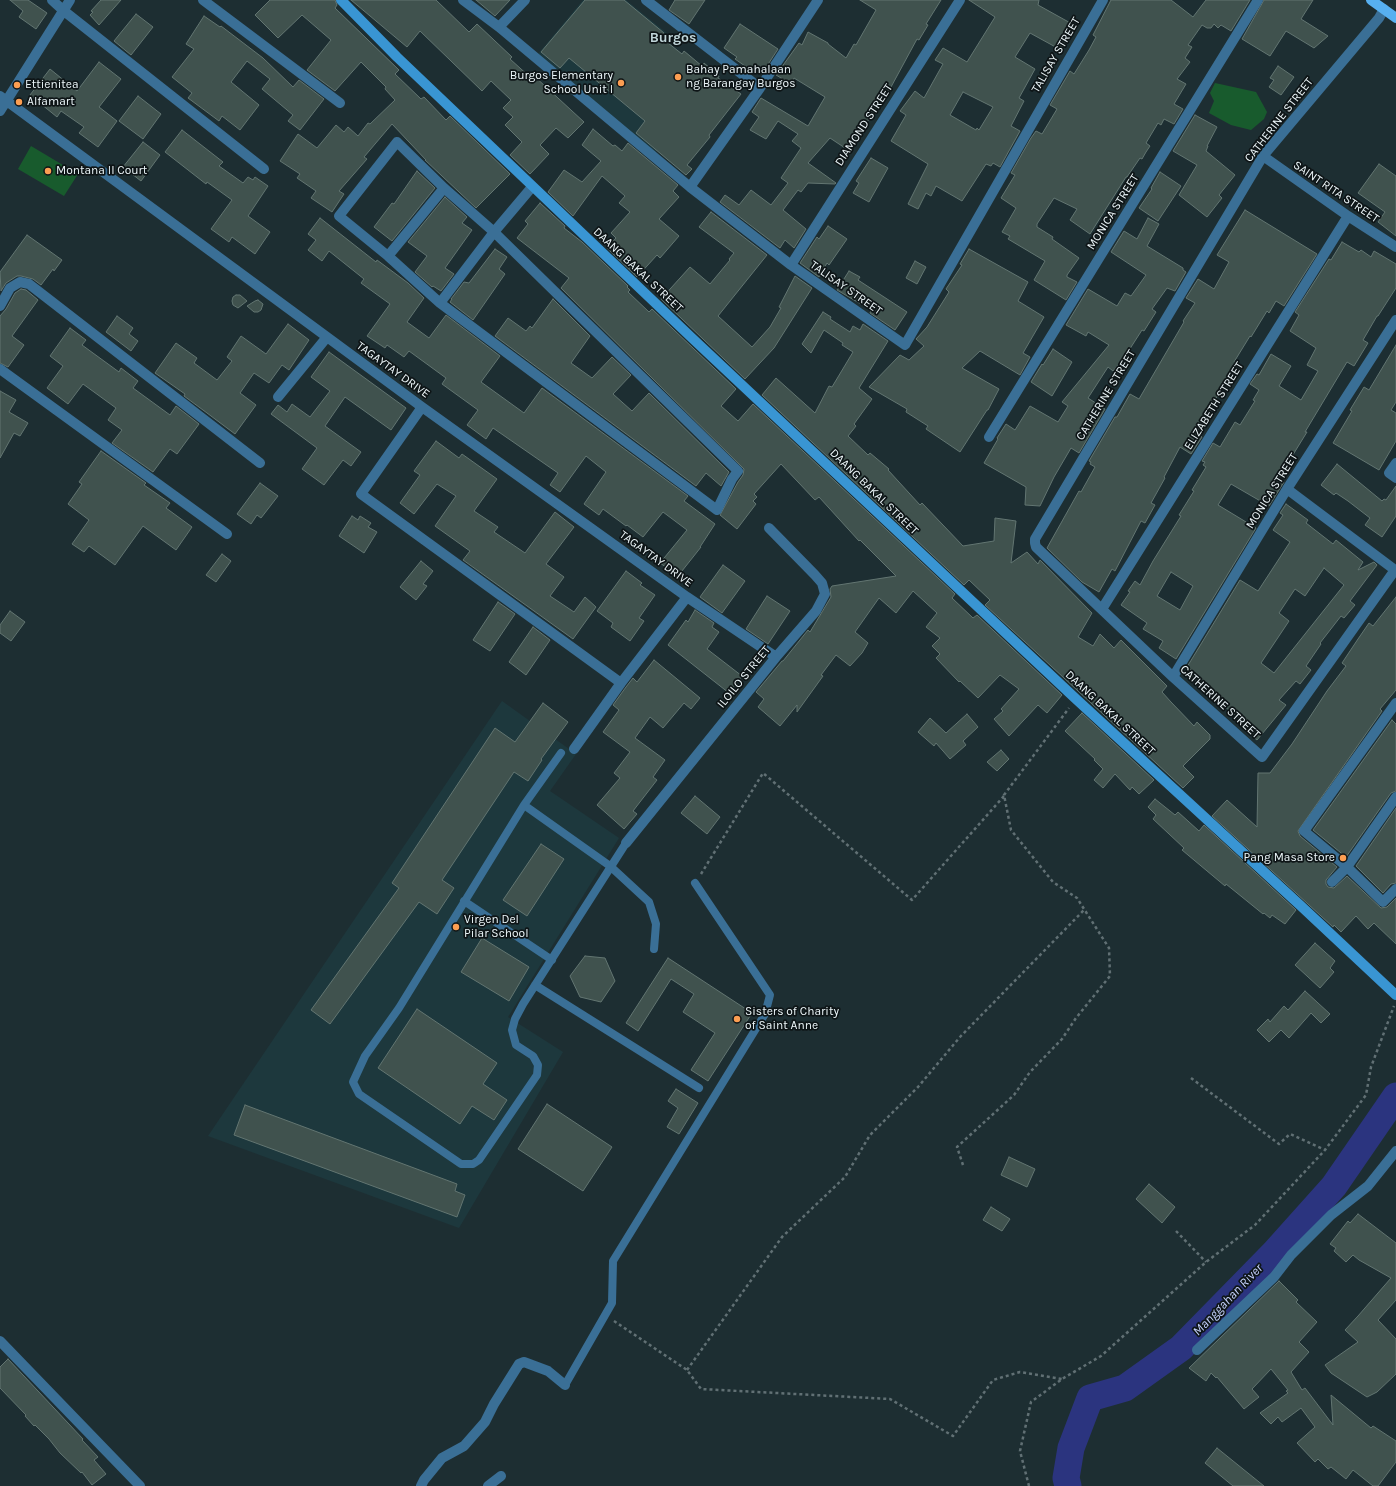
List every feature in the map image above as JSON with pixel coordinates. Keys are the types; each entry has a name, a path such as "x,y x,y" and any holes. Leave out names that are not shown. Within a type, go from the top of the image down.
{"main road":[{"path":"1371,0 1396,18"}],"street":[{"path":"52,0 264,169"},
{"path":"0,111 3,99 70,0"},
{"path":"203,0 340,103"},
{"name":"DAANG BAKAL STREET","path":"341,0 396,57 532,187 1076,700 1396,995"},
{"name":"TALISAY STREET","path":"463,0 500,27 690,187 791,265 905,345 1103,0"},
{"path":"500,27 525,0"},
{"path":"646,0 760,88"},
{"path":"690,187 760,88 818,0"},
{"name":"DIAMOND STREET","path":"791,265 960,0"},
{"name":"MONICA STREET","path":"989,438 1258,0"},
{"name":"CATHERINE STREET","path":"1287,490 1396,570 1262,757 1173,677 1036,547 1035,539 1263,156 1379,18 1384,9"},
{"name":"TAGAYTAY DRIVE","path":"3,99 422,407 687,597 776,657"},
{"path":"397,142 444,188 494,232 738,471 732,479 717,510 440,303 388,256 339,216 397,142"},
{"name":"SAINT RITA STREET","path":"1263,156 1348,216 1396,247"},
{"path":"440,303 494,232 532,187"},
{"path":"388,256 444,188"},
{"name":"ELIZABETH STREET","path":"1102,609 1348,216"},
{"path":"0,306 10,288 20,282 29,284 260,463"},
{"name":"MONICA STREET","path":"1173,677 1287,490 1396,320"},
{"path":"278,397 327,337"},
{"path":"0,369 227,534"},
{"path":"422,407 361,494 620,683"},
{"path":"1396,463 1389,473 1396,478"},
{"name":"ILOILO STREET","path":"626,842 776,657 816,611 824,594 822,583 769,528"},
{"path":"574,749 620,683 687,597"},
{"path":"1396,702 1304,831 1347,867 1383,902 1396,889"},
{"path":"1332,882 1347,867 1396,797"},
{"path":"1197,1350 1274,1277 1291,1255 1330,1216 1368,1186 1396,1151"},
{"path":"0,1341 140,1486"},
{"path":"421,1486 442,1458 464,1446 485,1422 494,1404 519,1364 524,1362 548,1371 565,1385"},
{"path":"488,1486 500,1476"}],"lane":[{"path":"561,753 524,805 399,1008 365,1056 353,1082 359,1094 461,1164 473,1164 479,1160 537,1075 538,1065 534,1056 516,1046 512,1030 515,1018 626,842"},
{"path":"524,805 610,866 649,902 656,924 654,950"},
{"path":"565,1385 612,1303 613,1260 765,1014 770,995 695,884"},
{"path":"464,901 552,960"},
{"path":"535,985 700,1088"}],"path":[{"path":"695,884 763,773 912,900 1004,795 1076,700"},
{"path":"964,1165 958,1147 1014,1095 1030,1072 1062,1039 1076,1018 1110,976 1109,948 1077,898 1053,882 1011,830 1004,795"},
{"path":"687,1370 782,1237 845,1177 870,1135 918,1087 960,1037 1084,910"},
{"path":"1029,1486 1020,1451 1031,1402 1062,1379 1101,1356 1206,1262 1255,1225 1325,1150 1366,1095 1371,1067 1396,1001"},
{"path":"1192,1078 1279,1144 1290,1134 1325,1150"},
{"path":"1176,1231 1206,1262"},
{"path":"605,1315 687,1370 701,1389 890,1399 953,1436 993,1380 1020,1372 1062,1379"}],"shaded area":[{"name":"Burgos Elementary School Unit I","path":"583,0 626,0 668,34 645,62 694,103 654,154 538,54"},
{"name":"Virgen Del Pilar School","path":"502,701 576,754 550,791 619,838 508,1017 563,1052 459,1228 208,1136"}],"green space":[{"path":"1215,83 1256,92 1267,112 1264,119 1251,130 1231,125 1209,113 1214,101 1210,93"},
{"name":"Montana II Court","path":"31,146 78,174 64,196 18,169"}],"building":[{"path":"10,0 28,0 47,13 36,29 19,17 23,11"},
{"path":"101,0 121,0 99,25 90,15 93,12 91,11"},
{"path":"270,0 335,0 337,5 335,8 399,70 395,74 421,99 424,97 446,120 450,116 510,174 476,208 425,160 392,124 364,157 367,159 339,191 344,194 332,212 311,198 316,191 297,178 300,174 280,161 298,134 317,148 336,125 344,132 348,127 358,136 368,123 370,124 395,100 385,89 386,87 361,62 335,91 307,70 331,40 302,15 278,38 255,15"},
{"path":"351,0 436,0 469,32 477,24 512,57 510,59 531,78 533,75 584,122 568,138 556,128 540,145 549,154 530,174 510,155 522,142 505,125 513,117 503,108 511,100 491,81 482,91 420,31 407,47"},
{"path":"476,0 510,0 495,16"},
{"name":"Burgos Elementary School Unit I","path":"585,0 624,0 664,33 663,39 682,54 684,51 702,66 704,63 719,76 718,78 741,94 709,135 710,137 687,165 692,169 686,175 636,133 645,121 569,58 560,68 541,52"},
{"path":"675,0 705,0 689,24 669,10"},
{"path":"860,0 941,0 926,24 928,25 919,40 917,39 891,87 848,150 830,138 808,163 836,183 808,183 801,192 798,190 783,210 806,229 794,248 785,240 780,248 720,202 725,195 739,205 751,190 771,205 788,183 781,178 801,148 792,141 798,134 778,121 766,139 750,130 759,117 752,112 761,98 808,126 825,97 794,78 791,84 776,75 799,43 802,45 808,32 828,43 846,58 854,44 856,45 876,10"},
{"path":"969,0 1039,0 1038,5 1074,25 1061,50 1030,33 1015,57 1035,69 1019,98 1024,101 1011,126 1020,131 1000,167 993,163 991,166 986,164 962,201 936,186 931,196 926,193 918,209 908,204 928,164 891,141 906,115 900,111 915,91 924,98 943,64 935,60 943,48 967,62 995,17","holes":["963,92 993,107 979,130 977,128 976,130 950,115"]},
{"path":"1111,0 1171,0 1193,17 1206,0 1250,0 1231,31 1221,25 1218,28 1214,24 1211,28 1207,28 1202,25 1188,45 1192,47 1185,58 1190,62 1177,79 1186,84 1174,104 1183,109 1174,124 1164,119 1161,125 1158,123 1146,143 1150,146 1142,159 1140,158 1126,177 1090,234 1070,220 1077,209 1054,198 1037,224 1037,227 1053,237 1052,239 1079,258 1067,275 1067,277 1077,282 1066,300 1034,280 1045,261 1008,239 1010,236 1002,232 1016,208 1001,198 1015,175 1011,173 1031,138 1036,131 1042,134 1057,109 1050,105 1070,71 1074,74 1089,50 1096,37 1093,35"},
{"path":"1264,0 1313,0 1301,19 1328,36 1314,48 1286,31 1270,56 1242,39"},
{"path":"136,14 153,27 131,55 114,41"},
{"path":"204,16 220,27 221,26 263,58 293,87 299,80 324,99 300,130 288,121 293,115 262,89 270,79 247,61 231,82 259,105 240,130 222,116 219,121 188,98 192,93 172,77 194,49 186,44"},
{"path":"740,24 778,49 765,69 760,67 755,73 735,59 737,57 724,48"},
{"path":"99,62 121,79 99,107 117,121 98,147 79,133 84,127 61,111 57,117 30,95 50,69 77,91"},
{"path":"1278,66 1294,77 1281,95 1269,87 1274,80 1270,78"},
{"path":"138,96 161,114 143,139 119,121"},
{"path":"1195,115 1217,127 1206,151 1235,175 1219,195 1222,198 1207,217 1179,195 1197,165 1173,151"},
{"path":"593,129 613,146 615,145 622,151 628,143 678,185 673,191 679,197 659,219 679,236 660,258 657,255 637,277 607,248 616,238 611,233 630,212 619,203 625,196 602,176 573,216 548,192 564,170 582,182 601,161 582,145"},
{"path":"182,130 223,162 219,166 243,183 248,177 253,180 255,177 268,186 248,216 270,232 255,254 232,237 229,242 211,229 232,200 207,182 206,184 165,152"},
{"path":"143,142 160,155 141,181 123,167"},
{"path":"871,158 888,168 869,202 853,193 859,183 856,181"},
{"path":"1379,164 1396,176 1396,236 1378,222 1385,212 1358,193"},
{"path":"417,171 435,188 392,241 374,227 392,203 394,204"},
{"path":"1160,172 1181,186 1158,221 1139,208 1152,189 1151,188"},
{"path":"445,197 467,217 462,223 472,230 445,268 454,274 441,291 433,286 432,287 415,272 427,256 408,242"},
{"path":"540,203 565,226 564,228 582,242 628,286 627,287 630,290 628,292 649,312 652,309 736,389 721,406 738,421 753,404 955,594 952,598 973,618 977,615 1062,695 1047,713 1038,705 1009,736 994,719 1003,711 1001,709 1019,689 1000,675 978,698 960,681 959,682 936,658 940,654 932,646 940,638 926,627 937,613 913,591 896,613 879,598 855,632 868,643 862,653 850,666 836,655 797,712 797,705 780,726 758,707 764,699 756,692 808,630 810,632 831,597 830,589 832,586 896,576 860,540 859,541 819,497 815,500 781,464 754,494 757,497 753,501 756,504 737,529 720,515 743,475 744,469 561,288 569,278 517,238 528,224 525,221"},
{"path":"1245,210 1317,254 1284,306 1276,301 1269,313 1267,311 1251,337 1250,336 1234,362 1238,365 1209,409 1211,410 1196,433 1202,437 1191,454 1180,447 1151,503 1155,505 1145,523 1141,521 1115,571 1112,569 1099,592 1082,582 1047,548 1079,491 1081,492 1095,467 1090,464 1091,462 1089,461 1115,417 1117,417 1130,394 1139,399 1184,322 1183,321 1195,303 1186,298 1198,279 1214,289 1229,262 1217,255"},
{"path":"711,212 767,255 718,316 752,347 770,327 781,308 779,307 795,276 812,288 774,348 745,379 661,299 690,267 710,284 730,260 729,259 734,253 699,227"},
{"path":"320,218 376,262 377,260 408,283 424,298 407,322 429,338 446,315 500,356 481,382 524,413 542,388 688,496 684,501 715,524 701,547 678,576 660,563 687,530 663,512 643,537 603,509 599,515 584,504 606,472 586,456 560,492 550,485 558,473 493,428 486,439 467,425 478,410 442,384 446,378 409,351 404,357 387,345 385,348 367,336 390,304 361,283 364,279 329,251 322,261 308,250 316,240 308,234"},
{"path":"1148,218 1159,224 1147,246 1183,268 1186,272 1175,291 1167,288 1152,309 1156,312 1144,331 1142,330 1124,358 1113,371 1108,367 1088,398 1105,409 1079,453 1071,448 1054,477 1040,506 1025,505 1026,487 984,463 1006,424 1015,430 1030,406 1058,422 1068,406 1062,402 1109,345 1088,332 1086,336 1066,325 1088,289 1117,306 1125,293 1131,296 1146,275 1111,252 1124,231 1137,239"},
{"path":"828,226 847,239 829,265 827,263 819,277 800,263 817,237 819,239"},
{"path":"27,235 62,260 41,285 33,279 17,276 6,283 1,291 0,272"},
{"path":"1342,242 1359,252 1361,250 1371,257 1374,251 1396,264 1396,288 1363,340 1368,343 1354,366 1347,362 1305,432 1307,432 1278,479 1284,482 1269,506 1231,484 1218,505 1256,528 1176,659 1159,648 1163,641 1143,629 1147,623 1121,605 1130,592 1128,591 1135,581 1140,585 1181,516 1179,515 1194,491 1192,490 1206,467 1203,465 1205,462 1202,461 1213,443 1220,447 1235,422 1240,425 1255,401 1253,400 1259,390 1250,384 1257,374 1259,375 1271,354 1291,366 1279,386 1301,400 1318,371 1307,365 1316,348 1290,331 1299,315 1295,312 1329,259 1331,260","holes":["1171,572 1193,586 1180,610 1157,596"]},
{"path":"495,249 507,257 499,269 505,274 473,320 450,302 464,282 469,283"},
{"path":"969,249 1028,282 1018,301 1044,317 1023,353 1030,357 1020,375 980,351 962,368 999,389 988,410 960,452 926,429 928,426 906,412 907,409 869,387 900,355 909,360 924,346 916,339 927,327 949,292 946,289 962,265 960,264"},
{"path":"915,261 926,267 917,284 906,278"},
{"path":"849,271 860,277 858,280 907,312 895,330 870,313 871,310 837,290"},
{"path":"21,289 26,290 38,300 12,336 24,345 8,367 0,363 0,316 6,309 15,293"},
{"path":"240,295 247,301 238,308 233,305 232,301 233,297"},
{"path":"553,299 590,336 571,363 592,378 612,357 631,375 613,394 632,411 649,393 729,472 721,486 706,473 696,486 495,336 508,318 526,331 530,326 532,328"},
{"path":"258,300 263,304 261,310 254,312 247,306"},
{"path":"823,312 831,317 830,319 850,332 853,326 860,330 863,324 888,341 859,388 872,399 854,424 856,426 848,436 868,455 870,453 889,469 888,470 920,505 922,503 963,546 994,541 995,518 1016,521 1011,563 1027,552 1038,564 1040,560 1092,613 1078,637 1093,646 1100,634 1114,648 1121,640 1167,686 1162,692 1171,702 1194,726 1197,722 1210,735 1210,739 1183,766 1194,777 1183,788 985,605 990,600 969,580 964,585 762,395 776,378 815,413 829,386 832,387 853,352 824,330 811,353 802,344"},
{"path":"117,316 133,328 129,334 138,341 131,351 106,332"},
{"path":"288,324 309,340 289,370 282,365 269,383 254,373 240,393 256,405 235,434 184,396 185,394 155,373 176,343 197,358 194,363 217,380 232,361 227,357 241,336 266,354"},
{"path":"70,328 86,340 82,345 119,372 121,368 138,381 133,388 170,415 176,406 199,424 177,454 170,449 153,472 112,443 122,430 108,420 116,408 83,384 68,404 47,388 63,366 50,356"},
{"path":"1396,345 1396,402 1391,410 1396,413 1396,441 1379,470 1333,443 1364,387 1369,390"},
{"path":"1053,349 1072,362 1052,396 1031,382"},
{"path":"329,352 406,408 391,430 345,397 325,426 361,452 351,466 343,460 324,485 302,469 317,448 271,414 278,405 287,412 292,404 310,417 330,391 311,377"},
{"path":"0,391 16,400 9,412 28,423 20,436 14,433 0,458"},
{"path":"436,441 459,458 462,454 497,479 474,511 498,527 494,532 525,553 555,512 574,527 546,564 564,577 550,596 574,612 585,597 596,607 573,639 463,560 470,551 435,526 456,496 437,484 414,514 400,503 420,475 414,471"},
{"path":"101,451 146,483 144,485 170,503 166,508 192,527 176,550 143,526 115,565 89,546 84,552 72,544 89,520 68,504 82,484 79,482"},
{"path":"1337,464 1382,501 1384,499 1386,500 1396,486 1396,516 1382,537 1365,525 1370,518 1348,501 1336,493 1334,495 1321,485"},
{"path":"260,483 278,496 261,518 257,515 251,524 237,514"},
{"path":"1286,504 1308,520 1306,523 1333,544 1336,540 1363,562 1358,570 1374,562 1377,565 1350,601 1355,605 1344,618 1341,616 1320,643 1321,644 1306,666 1311,670 1300,684 1296,681 1279,700 1286,705 1257,740 1246,731 1250,726 1209,695 1211,692 1191,678 1195,673 1187,667 1240,580 1258,591 1290,542 1273,530 1283,515 1280,513","holes":["1324,568 1344,585 1274,673 1261,663 1289,621 1279,613 1295,589 1305,596"]},
{"path":"352,516 358,520 360,516 371,523 368,527 377,532 364,553 339,536"},
{"path":"222,554 231,561 216,582 206,575"},
{"path":"421,561 433,571 423,584 427,586 416,600 400,587"},
{"path":"723,565 745,581 722,613 700,597"},
{"path":"626,571 642,583 640,585 655,595 639,618 644,621 630,641 611,627 613,623 597,611"},
{"path":"767,596 790,611 768,644 746,629"},
{"path":"1396,597 1396,690 1380,709 1382,711 1298,831 1300,836 1337,867 1326,880 1328,887 1334,888 1347,876 1381,908 1387,907 1396,898 1396,944 1374,923 1368,929 1356,916 1341,932 1334,925 1333,927 1212,816 1227,800 1257,827 1258,773 1270,773 1346,666 1342,663 1369,623 1373,626"},
{"path":"498,602 515,614 490,651 473,640"},
{"path":"695,610 714,623 712,627 719,632 707,649 742,676 729,693 668,645 686,620 688,622"},
{"path":"10,611 25,622 11,641 0,633 0,625"},
{"path":"533,627 550,640 526,675 509,662"},
{"path":"654,660 700,698 691,709 684,703 663,728 650,717 635,738 665,760 653,777 657,780 633,811 637,814 624,829 597,805 620,778 614,773 630,752 603,732 619,710 613,705 633,678 637,682"},
{"name":"Virgen Del Pilar School","path":"543,703 568,722 541,759 542,760 528,781 514,772 442,880 454,888 437,914 419,902 330,1024 311,1010 399,888 392,883 495,728 515,742"},
{"path":"1082,713 1154,780 1139,794 1132,787 1130,790 1115,774 1103,788 1094,780 1103,769 1094,760 1095,759 1065,731"},
{"path":"967,714 978,727 963,741 966,745 950,759 936,743 934,746 918,732 930,718 946,733"},
{"path":"1392,720 1396,724 1396,791 1391,793 1346,857 1313,830"},
{"path":"1001,750 1009,759 997,771 987,762"},
{"path":"695,796 720,817 707,834 681,813"},
{"path":"1155,799 1175,815 1178,812 1199,831 1204,825 1296,910 1285,924 1272,915 1270,918 1264,913 1263,914 1226,884 1225,886 1182,850 1184,848 1153,819 1156,815 1148,807"},
{"path":"1396,808 1396,883 1391,884 1383,893 1356,866"},
{"path":"541,844 564,859 527,916 503,900"},
{"path":"482,938 529,967 509,1001 461,972"},
{"path":"1315,943 1335,961 1330,968 1334,972 1320,988 1295,965"},
{"path":"585,956 605,958 615,981 601,1002 580,997 570,976"},
{"name":"Sisters of Charity of Saint Anne","path":"668,958 752,1013 708,1081 691,1070 715,1033 683,1012 694,994 671,979 638,1031 626,1023"},
{"path":"1305,991 1330,1014 1321,1023 1311,1013 1289,1038 1281,1030 1269,1042 1257,1030 1268,1019 1270,1022 1284,1006 1288,1010"},
{"path":"417,1009 497,1063 483,1084 507,1100 494,1120 472,1106 460,1124 378,1068"},
{"path":"676,1089 698,1103 679,1134 667,1127 678,1108 668,1101"},
{"path":"547,1104 612,1147 583,1191 518,1149"},
{"path":"245,1105 457,1184 455,1191 465,1195 457,1217 234,1135"},
{"path":"1009,1157 1035,1169 1027,1187 1001,1175"},
{"path":"1149,1184 1175,1207 1162,1223 1136,1199"},
{"path":"991,1207 1010,1219 1002,1231 983,1220"},
{"path":"1358,1214 1396,1243 1396,1300 1378,1320 1396,1339 1396,1374 1377,1392 1367,1397 1331,1373 1325,1365 1358,1342 1345,1330 1391,1278 1353,1255 1346,1262 1334,1251 1336,1248 1330,1244 1348,1221 1350,1223"},
{"path":"1279,1281 1298,1300 1296,1302 1317,1322 1299,1342 1309,1352 1291,1372 1302,1390 1305,1388 1333,1425 1331,1395 1371,1428 1373,1426 1396,1441 1396,1462 1378,1486 1373,1486 1353,1470 1346,1479 1331,1467 1328,1469 1318,1459 1315,1462 1297,1443 1315,1427 1301,1408 1282,1422 1278,1417 1271,1424 1260,1413 1288,1393 1286,1391 1288,1390 1271,1369 1252,1389 1259,1397 1244,1409 1217,1377 1216,1378 1211,1373 1206,1381 1189,1368"},
{"path":"8,1359 98,1457 94,1460 106,1474 92,1485 82,1472 81,1473 60,1453 49,1439 35,1425 34,1426 25,1416 26,1415 0,1388 0,1367"},
{"path":"1217,1448 1264,1486 1233,1486 1205,1463"}],"waterway":[{"name":"Manggahan River","path":"1068,1486 1066,1478 1071,1448 1090,1398 1125,1388 1181,1348 1274,1253 1334,1186 1396,1096"}],"place":[{"name":"Bahay Pamahalaan ng Barangay Burgos","path":"678,77"},
{"name":"Burgos Elementary School Unit I","path":"621,83"},
{"name":"Ettienitea","path":"17,85"},
{"name":"Alfamart","path":"19,102"},
{"name":"Montana II Court","path":"48,171"},
{"name":"Pang Masa Store","path":"1343,858"},
{"name":"Virgen Del Pilar School","path":"456,927"},
{"name":"Sisters of Charity of Saint Anne","path":"737,1019"}],"district":[{"name":"Burgos","path":"673,38"}]}
